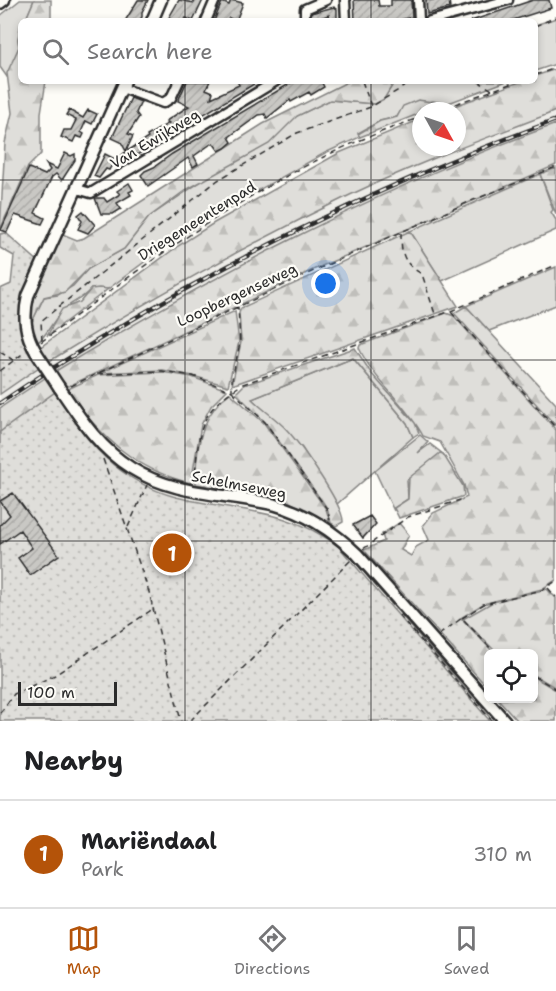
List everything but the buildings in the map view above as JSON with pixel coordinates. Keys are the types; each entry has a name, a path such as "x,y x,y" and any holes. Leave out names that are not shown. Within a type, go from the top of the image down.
{"main road":[{"path":"0,3 4,0"},
{"path":"153,18 161,0"},
{"name":"Schelmseweg","path":"124,85 28,296 25,319 60,389 102,445 149,484 259,502 293,511 331,531 351,556 505,721"}],"street":[{"path":"207,18 215,0"},
{"path":"305,18 304,12 315,2 326,0"},
{"path":"345,0 346,18"},
{"path":"418,0 419,18"},
{"path":"441,18 508,0"},
{"path":"124,85 163,103 171,98 177,84"},
{"name":"Van Ewijkweg","path":"76,189 91,193 271,84"}],"path":[{"path":"538,25 556,17"},
{"path":"538,74 556,68"},
{"path":"363,84 371,107"},
{"path":"37,347 41,321 218,180 297,133 371,107 408,84"},
{"path":"483,84 492,90"},
{"path":"460,102 509,84"},
{"name":"Driegemeentenpad","path":"0,371 37,347 158,255 247,200 349,146 412,121"},
{"name":"Loopbergenseweg","path":"60,389 401,233 556,167"},
{"path":"401,233 401,256 413,269 422,274 436,315"},
{"path":"232,391 243,384 451,311 556,266"},
{"path":"232,391 231,383 240,343 238,307"},
{"path":"451,311 556,428"},
{"path":"0,352 14,360"},
{"path":"96,374 162,371 193,376 232,391 265,422 297,466 327,509 330,523 323,519"},
{"name":"Schelmseweg","path":"189,484 194,485 202,426 212,407 232,391"},
{"path":"110,461 104,456 103,464 128,528 153,603 182,721"},
{"path":"128,528 149,484"},
{"path":"190,721 351,556 396,523 460,500"},
{"path":"445,641 439,635 462,618 493,601 548,587 556,581"},
{"path":"548,587 556,597"},
{"path":"0,713 14,694 55,675 150,611 153,603"},
{"path":"392,608 492,721"},
{"path":"150,611 155,614"},
{"path":"462,618 491,649"},
{"path":"538,678 556,689"}],"shaded area":[{"path":"556,111 556,124 430,173 247,261 155,311 0,408 0,394 116,319 234,253 351,194 438,156 466,156 466,145"}],"green space":[{"path":"20,0 34,0 26,18 18,18 18,50 7,77 0,67 0,16"},
{"path":"34,0 51,0 51,18 26,18"},
{"path":"556,18 556,64 538,70 538,24"},
{"path":"18,49 18,84 46,84 41,113 41,154 28,167 0,230 5,143 12,113 7,73"},
{"path":"556,69 556,111 466,146 465,102 514,84 538,84 538,75"},
{"path":"343,84 393,84 384,99 375,104 330,100 297,116 269,144 186,190 149,217 124,249 88,269 65,292 44,297 29,328 28,308 60,233 77,240 84,238 263,124"},
{"path":"393,84 499,84 451,102 412,102 412,105 404,106 397,117 380,121 358,133 360,137 325,153 230,206 170,243 108,289 91,289 63,310 37,343 29,328 44,297 58,295 73,286 88,269 124,249 149,217 297,116 330,100 375,104 384,98"},
{"path":"412,102 412,117 360,137 358,134 380,121 397,117 403,106"},
{"path":"412,123 412,156 440,156 311,214 197,274 48,362 38,349 178,246 214,223 339,153"},
{"path":"556,124 556,165 315,269 69,386 64,386 54,372 175,301 299,235 426,176"},
{"path":"556,168 556,214 540,174"},
{"path":"540,174 553,210 551,212 556,220 556,230 442,281 410,231"},
{"path":"410,231 458,306 232,385 241,342 239,313 241,308"},
{"path":"6,233 40,263 22,308 42,365 0,394 0,289 11,284 14,256 0,248 0,234"},
{"path":"556,267 556,305 489,331 466,306"},
{"path":"91,289 108,289 47,336 62,309 80,302"},
{"path":"466,306 556,404 556,426 454,313"},
{"path":"235,311 239,342 228,386 162,370 100,373"},
{"path":"446,313 454,316 556,430 556,580 542,589 483,604 461,618 490,649 484,649 484,684 364,550 384,541 382,534 399,523 409,535 401,550 411,556 416,547 429,540 423,526 433,513 467,497 464,485 440,442 423,436 416,424 373,372 359,348 360,345"},
{"path":"355,348 371,373 415,423 419,433 413,437 407,423 353,358 252,399 287,430 320,475 341,514 343,522 336,526 331,523 327,508 265,422 236,393 244,385"},
{"path":"353,358 407,423 413,437 337,504 302,448 252,399"},
{"path":"162,372 192,377 227,390 211,406 201,425 191,483 153,470 121,450 93,423 68,392 70,388 98,375"},
{"path":"48,376 67,413 0,448 0,408"},
{"path":"58,390 67,409 91,442 120,470 137,481 176,497 260,513 300,524 339,547 490,721 0,721 0,432"},
{"path":"230,393 264,423 326,509 330,522 281,498 196,484 199,446 206,422 220,401"},
{"path":"420,435 428,442 418,453 430,444 443,454 407,480 408,499 394,508 394,511 375,471"},
{"path":"440,453 443,454 463,486 464,496 399,518 394,508 408,499 409,478"},
{"path":"357,560 501,721 493,721 355,562"},
{"path":"547,589 556,598 556,688 538,677 538,649 493,649 463,619 493,602"},
{"path":"538,679 556,690 556,721 518,721 502,703 538,703"}],"railway":[{"path":"0,403 132,320 269,245 411,178 556,120"}],"place":[{"name":"Mariëndaal","path":"172,553"}]}
